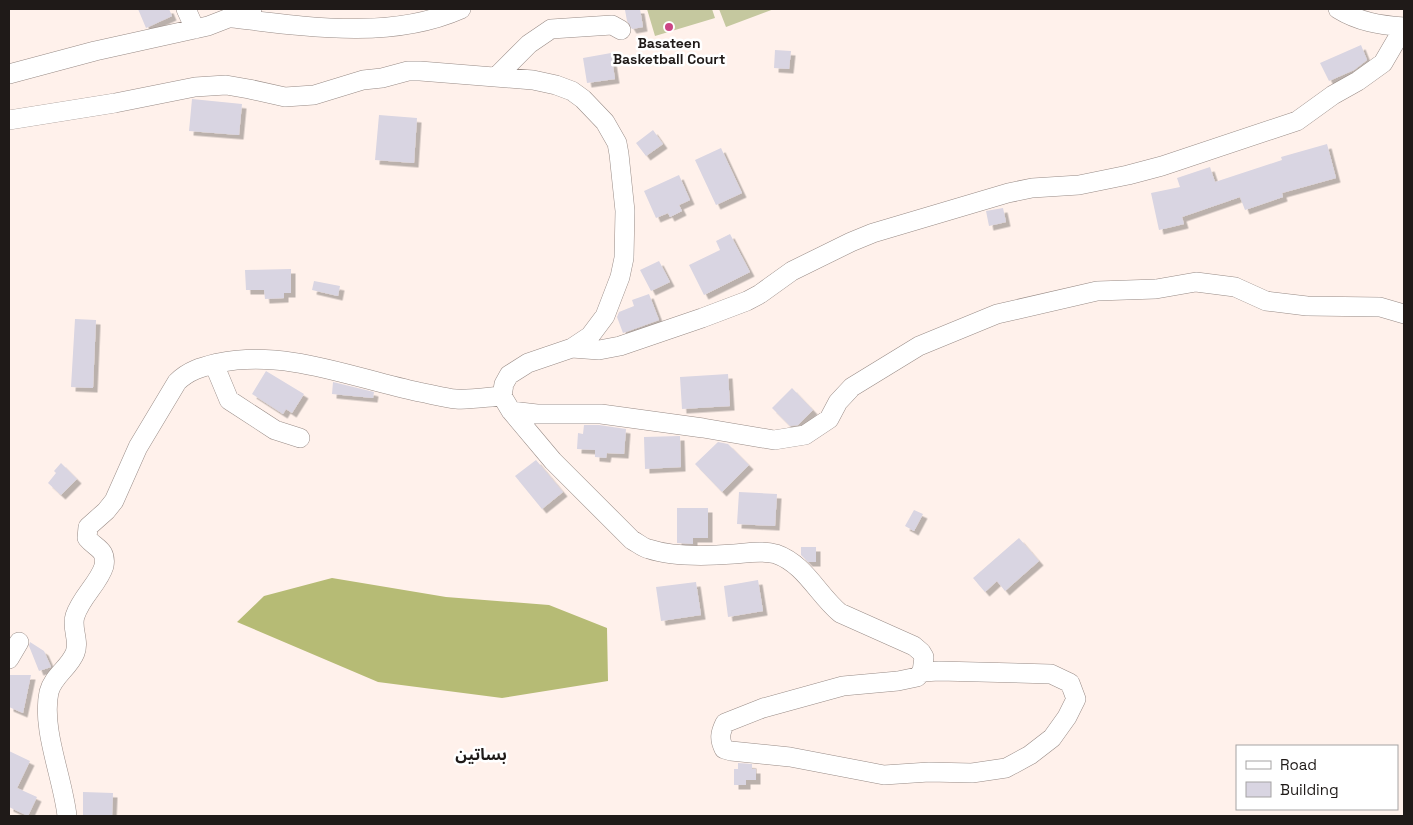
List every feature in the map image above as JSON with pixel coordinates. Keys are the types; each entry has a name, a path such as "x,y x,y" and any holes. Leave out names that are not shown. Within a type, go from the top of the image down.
{"street":[{"path":"186,9 195,29"},
{"path":"9,74 95,51 208,26 252,9"},
{"path":"230,18 297,25 380,28 421,22 461,9"},
{"path":"572,348 599,350 620,346 747,301 792,271 873,233 1032,188 1079,185 1128,175 1162,166 1297,121 1383,63 1404,27 1371,24 1338,9"},
{"path":"496,77 530,44 551,29 612,25 621,30"},
{"path":"9,120 195,87 226,85 249,88 285,97 314,95 363,80 420,70 533,80 572,91 583,99 605,122 617,144 620,154 625,211 624,258 620,277 605,316 590,336 572,348 528,363 509,375 504,384 506,403 553,460 632,540 648,549 666,553 699,555 756,552 776,554 806,574 830,605 840,613 914,646 924,657 922,672 917,677 911,679 844,686 743,715 725,723 720,732 720,741 724,749 790,757 884,775 929,772 972,773 1006,768 1030,755 1052,738 1076,700 1070,682 1051,674 922,672"},
{"path":"67,816 50,731 48,704 49,692 53,682 75,653 74,628 76,613 82,600 100,576 106,559 103,553 87,538 88,527 114,500 138,447 177,382 185,374 196,368 253,359 301,363 399,388 456,399 506,403 537,414 601,414 774,440 805,435 829,419 838,402 852,387 919,346 997,314 1097,291 1156,289 1196,282 1235,287 1266,301 1308,306 1380,308 1404,314"},
{"path":"214,364 229,400 275,430 300,438"},
{"path":"9,659 20,642"}],"green space":[{"name":"Basateen Basketball Court","path":"647,9 712,9 715,18 655,36"},
{"path":"719,9 774,9 726,27"},
{"path":"332,578 446,597 549,605 607,628 608,681 502,698 378,682 237,622 264,596"}],"building":[{"path":"138,9 169,9 172,16 146,28"},
{"path":"640,9 643,27 632,29 627,21 625,10"},
{"path":"1361,45 1367,60 1354,70 1329,81 1320,63"},
{"path":"775,50 791,51 789,69 774,68"},
{"path":"611,53 615,79 587,83 583,58"},
{"path":"192,99 242,104 239,135 189,131"},
{"path":"379,115 417,118 414,163 375,160"},
{"path":"653,130 663,144 646,156 636,143"},
{"path":"1327,144 1336,178 1282,193 1283,197 1245,210 1240,197 1182,217 1184,224 1159,230 1151,193 1180,187 1177,178 1210,167 1215,182 1282,160 1281,157"},
{"path":"721,148 742,193 716,205 695,160"},
{"path":"679,175 690,200 679,205 682,211 670,217 668,213 656,218 644,191"},
{"path":"1003,208 1006,222 989,226 986,211"},
{"path":"730,234 750,272 704,295 689,265 720,250 716,241"},
{"path":"659,261 670,282 651,291 640,270"},
{"path":"291,269 291,293 284,293 284,298 265,299 264,290 246,290 245,270"},
{"path":"314,281 340,286 338,296 312,290"},
{"path":"649,294 659,320 623,333 617,317 619,312 634,306 632,300"},
{"path":"75,319 96,320 93,388 71,387"},
{"path":"266,371 304,394 292,413 286,409 283,414 252,394"},
{"path":"728,374 730,406 682,409 680,377"},
{"path":"333,382 374,392 373,398 332,394"},
{"path":"792,388 813,410 798,425 790,426 772,408"},
{"path":"584,425 626,429 624,454 607,453 606,458 595,457 595,450 577,449 578,433 583,434"},
{"path":"680,436 681,467 645,469 644,437"},
{"path":"718,442 728,444 749,465 722,492 695,464"},
{"path":"536,460 563,492 542,509 515,476"},
{"path":"61,463 77,479 61,495 48,483 56,473 54,471"},
{"path":"739,492 777,494 775,526 737,524"},
{"path":"677,508 708,508 708,538 693,538 693,544 677,543"},
{"path":"914,510 923,514 914,531 905,526"},
{"path":"1019,538 1039,561 1005,591 997,581 985,592 973,578"},
{"path":"801,547 816,547 816,562 808,562 801,555"},
{"path":"758,580 763,611 728,617 724,586"},
{"path":"696,582 701,615 661,621 656,587"},
{"path":"30,642 44,651 51,667 39,671 29,646"},
{"path":"9,675 31,675 23,713 9,707"},
{"path":"9,751 30,761 17,788 37,797 28,816 9,807"},
{"path":"738,763 752,764 752,769 756,769 756,780 746,780 746,785 734,785 734,769 738,769"},
{"path":"83,792 113,793 112,816 83,816"}],"place":[{"name":"Basateen Basketball Court","path":"669,27"}],"district":[{"name":"بساتين","path":"481,754"}]}
